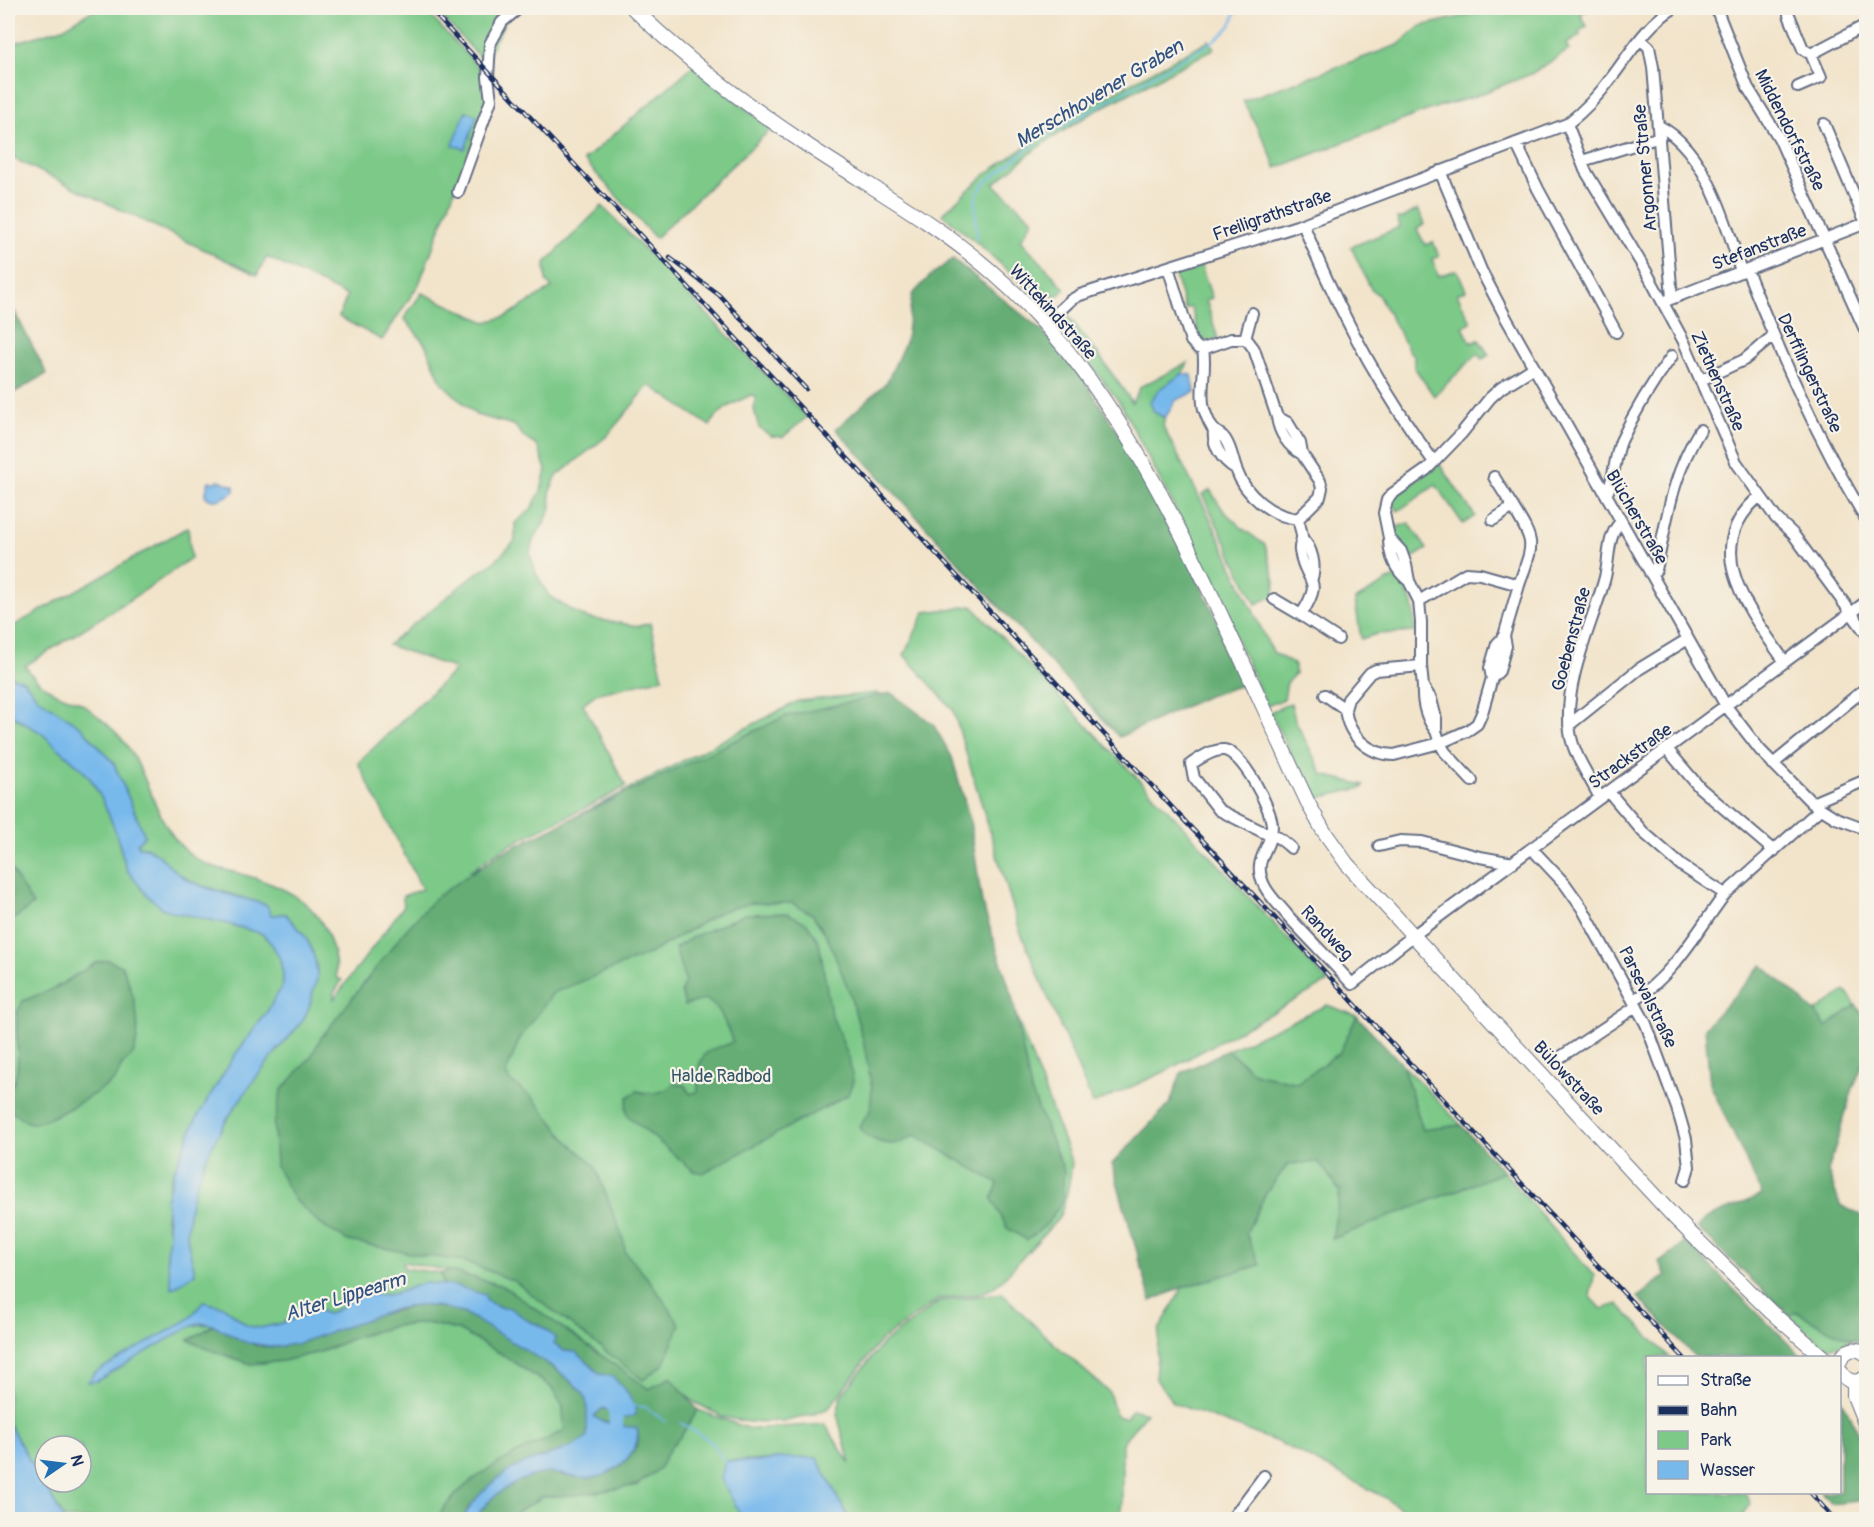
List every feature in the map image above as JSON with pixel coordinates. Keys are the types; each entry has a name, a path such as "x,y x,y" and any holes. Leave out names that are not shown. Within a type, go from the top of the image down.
{"main road":[{"name":"Wittekindstraße","path":"633,8 688,59 730,93 813,149 920,216 968,252 1011,289 1065,346 1126,432 1159,488 1310,805"},
{"name":"Bülowstraße","path":"1310,805 1323,830 1347,864 1413,936 1676,1219 1776,1317 1822,1356"},
{"path":"1841,1358 1844,1353 1852,1350 1860,1350 1866,1354"},
{"path":"1841,1373 1846,1379 1860,1379 1854,1396 1866,1426"}],"street":[{"path":"458,192 491,100 489,44 502,22 519,8"},
{"name":"Freiligrathstraße","path":"1045,324 1071,300 1080,295 1303,224 1567,123 1595,99 1640,39 1662,16 1674,8"},
{"name":"Middendorfstraße","path":"1716,8 1748,88 1779,138 1824,240 1863,314 1866,332"},
{"path":"1789,15 1803,49 1811,54 1821,77 1798,87"},
{"path":"1811,54 1866,25"},
{"name":"Argonner Straße","path":"1640,39 1646,43 1651,52 1659,131 1668,301"},
{"name":"Ziethenstraße","path":"1567,123 1582,161 1668,301 1736,462 1776,518 1792,534 1866,633"},
{"path":"1824,124 1866,223"},
{"path":"1582,161 1659,131"},
{"name":"Derfflingerstraße","path":"1659,131 1669,131 1689,153 1716,195 1744,271 1773,336 1821,438 1866,519"},
{"path":"1516,143 1567,244 1616,332"},
{"name":"Blücherstraße","path":"1440,171 1481,270 1533,368 1726,706 1773,764 1816,806 1836,818 1866,829"},
{"name":"Stefanstraße","path":"1668,301 1866,223"},
{"path":"1303,224 1332,292 1362,348 1391,399 1434,462"},
{"path":"1168,267 1194,346 1203,349 1231,339 1245,339 1254,349 1277,417 1288,423 1300,442 1302,454 1320,481 1322,488 1320,497 1298,519"},
{"path":"1245,339 1252,313"},
{"path":"1701,380 1744,360 1773,336"},
{"path":"1203,349 1205,356 1202,393 1205,411 1214,430 1224,437 1233,454 1235,468 1247,488 1262,504 1280,515 1298,519"},
{"path":"1606,494 1610,490 1620,443 1641,402 1672,356"},
{"path":"1472,781 1445,752 1436,731 1436,719 1431,699 1423,687 1419,601 1409,581 1401,551 1389,538 1384,513 1388,500 1397,490 1426,470 1461,434 1490,398 1501,388 1533,368"},
{"path":"1650,573 1656,570 1675,481 1686,452 1700,430"},
{"path":"1325,695 1345,708 1356,739 1387,755 1440,742 1467,731 1477,724 1492,678 1490,668 1497,644 1504,636 1532,543 1528,531 1494,477"},
{"path":"1760,496 1744,511 1736,528 1731,550 1732,573 1751,612 1785,662"},
{"path":"1493,520 1513,507"},
{"path":"1298,519 1302,539 1299,548 1305,570 1312,578 1314,590 1301,615"},
{"name":"Goebenstraße","path":"1621,522 1613,529 1605,580 1574,680 1569,725 1575,749 1605,795 1682,866 1725,894"},
{"path":"1419,601 1466,573 1480,574 1519,585"},
{"path":"1274,599 1338,639"},
{"name":"Strackstraße","path":"1413,936 1866,602"},
{"path":"1569,725 1639,669 1688,639"},
{"path":"1345,708 1348,699 1370,673 1376,670 1421,666"},
{"path":"1773,764 1866,688"},
{"path":"1667,749 1700,788 1774,851"},
{"path":"1271,834 1270,817 1258,788 1230,752 1224,750 1213,752 1191,764 1194,778 1219,810 1271,834 1278,837 1291,848"},
{"path":"1562,1056 1636,1003 1670,969 1725,894 1774,851 1816,806 1866,780"},
{"name":"Randweg","path":"1271,834 1259,864 1265,887 1294,923 1352,984 1413,936"},
{"path":"1379,846 1400,841 1422,842 1513,863"},
{"name":"Parsevalstraße","path":"1532,849 1565,884 1582,908 1636,1003 1657,1051 1686,1139 1689,1167 1685,1180"},
{"path":"1231,1520 1264,1476"}],"green space":[{"path":"97,8 423,8 485,74 487,103 419,284 382,340 339,317 347,296 267,257 257,275 8,156 8,45 63,28"},
{"path":"434,8 512,8 484,62"},
{"path":"1498,8 1592,8 1580,14 1587,26 1579,32 1580,36 1566,44 1569,50 1531,74 1276,168 1243,101 1398,45 1421,26"},
{"path":"1209,40 1214,49 1090,114 1038,147 994,184 1033,220 1021,240 1065,289 1057,296 1037,297 942,214 986,174 1062,121"},
{"path":"693,66 771,129 655,238 584,160"},
{"name":"Halde Radbod","path":"602,206 807,417 783,437 771,436 759,428 754,409 756,396 751,395 722,411 710,426 649,385 607,436 557,476 550,491 551,508 533,540 530,554 536,573 549,596 587,618 639,626 650,623 663,678 596,694 583,704 626,786 506,847 469,872 798,701 877,693 909,724 918,757 1072,1163 1061,1212 1058,1219 991,1289 978,1294 939,1299 880,1341 829,1408 787,1421 748,1422 723,1417 696,1403 673,1386 649,1389 503,1286 450,1271 403,1262 404,1268 441,1273 443,1286 424,1283 391,1295 362,1294 351,1298 345,1306 327,1314 318,1310 283,1323 260,1328 248,1326 224,1307 203,1302 191,1317 175,1328 214,1325 205,1331 205,1348 251,1364 283,1361 323,1351 356,1337 394,1326 427,1323 458,1330 500,1353 550,1386 563,1406 565,1431 505,1460 445,1506 437,1519 64,1519 49,1494 93,1494 93,1434 33,1434 33,1466 8,1423 8,1109 27,1120 41,1121 66,1110 114,1081 122,1065 134,1052 137,1042 137,1020 130,987 122,967 108,960 57,987 23,1001 17,1024 17,1070 8,1091 8,923 32,905 8,864 8,713 40,732 81,768 92,781 115,830 127,870 147,895 162,908 173,912 263,934 280,959 283,985 265,1015 235,1055 196,1119 169,1186 166,1219 169,1233 167,1258 195,1274 187,1233 196,1183 217,1136 245,1092 304,1018 311,1002 317,973 314,955 307,939 286,914 271,915 260,903 194,883 174,871 159,855 146,847 139,847 137,843 145,836 113,762 81,727 38,698 23,680 12,677 8,667 8,627 10,628 188,527 191,558 150,587 25,666 43,685 81,703 119,735 132,753 162,818 182,847 195,858 210,866 278,887 308,906 320,919 328,935 337,978 342,980 334,993 334,999 403,907 403,896 422,889 358,763 456,669 388,645 475,574 491,565 515,541 515,523 531,510 541,491 546,470 538,447 525,438 514,425 476,415 442,383 425,344 404,318 422,293 486,322 507,316 552,288 546,281 545,263"},
{"path":"1418,209 1425,224 1417,229 1425,245 1433,242 1439,256 1432,259 1439,276 1457,270 1466,290 1457,294 1471,322 1463,327 1471,343 1479,340 1489,355 1482,359 1477,354 1434,396 1414,367 1414,355 1410,352 1378,295 1371,289 1351,247 1400,227 1397,218 1403,218"},
{"path":"953,259 1040,329 1081,375 1154,489 1248,683 1208,696 1119,737 836,429 887,382 906,340 912,295 930,276"},
{"path":"1200,263 1212,298 1206,300 1218,339 1201,343 1197,342 1193,334 1198,332 1191,307 1185,309 1175,276 1177,270"},
{"path":"8,299 47,374 8,396"},
{"path":"1069,317 1132,402 1141,386 1188,363 1182,374 1161,388 1154,412 1165,418 1163,426 1211,520 1268,643 1274,653 1295,665 1295,674 1287,682 1284,699 1267,706 1195,547 1120,403 1063,329"},
{"path":"1439,463 1475,516 1463,524 1436,485 1398,511 1390,499"},
{"path":"1210,490 1223,510 1265,545 1275,581 1274,596 1256,604 1202,494"},
{"path":"1409,523 1427,549 1409,560 1402,544 1395,537 1394,528"},
{"path":"1398,575 1413,604 1415,632 1377,634 1361,639 1355,600"},
{"path":"972,606 1168,810 1328,982 1164,1072 1093,1104 1020,931 953,710 904,655 925,612"},
{"path":"891,693 933,724 952,757 970,820 982,903 1012,996 1031,1091 1064,1171 1062,1202 1046,1225 1027,1240 1007,1228 992,1199 998,1183 915,1135 902,1142 890,1144 872,1139 862,1132 859,1127 870,1111 872,1088 863,1040 849,991 827,936 812,914 792,903 751,903 720,912 651,953 553,993 520,1038 506,1073 510,1081 533,1098 568,1141 595,1166 624,1241 625,1252 650,1281 680,1324 663,1365 643,1380 514,1281 463,1261 348,1241 321,1225 293,1198 276,1166 274,1125 281,1091 310,1058 321,1038 404,932 435,898 499,854 786,716"},
{"path":"1291,703 1295,720 1323,775 1364,785 1362,788 1313,799 1270,712"},
{"path":"8,864 33,905 8,923"},
{"name":"Halde Radbod","path":"787,913 807,923 819,942 831,1014 849,1058 853,1081 848,1095 703,1173 694,1171 628,1116 626,1107 628,1097 637,1091 656,1093 674,1084 685,1085 690,1094 698,1091 702,1058 711,1050 728,1045 733,1041 719,1010 706,999 685,1005 681,992 685,981 675,948 693,937 745,914"},
{"path":"107,960 122,966 130,986 137,1020 137,1042 133,1054 122,1065 115,1079 97,1092 48,1119 31,1123 25,1121 8,1109 8,1091 15,1081 18,1065 17,1013 23,1001 57,987 97,962"},
{"path":"1762,965 1815,1012 1826,1027 1856,1005 1866,1017 1866,1058 1853,1088 1828,1171 1840,1205 1866,1218 1866,1344 1839,1334 1795,1311 1790,1316 1697,1228 1707,1218 1762,1195 1710,1084 1705,1028"},
{"path":"1845,991 1856,1005 1826,1027 1815,1012"},
{"path":"1327,1005 1357,1016 1340,1052 1297,1083 1254,1073 1228,1050"},
{"path":"1357,1016 1402,1064 1423,1130 1461,1125 1504,1172 1332,1239 1340,1191 1319,1162 1288,1164 1266,1193 1246,1233 1260,1265 1183,1287 1151,1301 1112,1164 1170,1103 1181,1073 1228,1050 1254,1073 1297,1083 1340,1052"},
{"path":"1402,1064 1461,1125 1423,1130"},
{"path":"1319,1161 1340,1192 1333,1238 1504,1172 1594,1276 1590,1296 1602,1309 1618,1304 1668,1356 1646,1356 1646,1494 1746,1494 1751,1504 1740,1520 1416,1519 1384,1497 1280,1443 1173,1403 1155,1378 1159,1330 1183,1287 1259,1265 1246,1233 1266,1193 1288,1164"},
{"path":"1686,1242 1801,1356 1694,1356 1638,1297 1666,1275 1659,1263"},
{"path":"450,1271 503,1286 649,1389 671,1377 698,1410 681,1436 671,1446 659,1469 637,1485 585,1494 542,1497 511,1516 510,1519 475,1519 496,1495 526,1478 546,1473 570,1477 598,1475 621,1465 636,1447 637,1429 608,1423 594,1416 603,1408 608,1411 636,1414 627,1392 600,1374 576,1352 564,1351 554,1343 555,1338 540,1325 530,1322 510,1308 503,1308 456,1286 443,1286 441,1273"},
{"path":"1002,1293 1040,1331 1109,1392 1116,1416 1126,1418 1132,1409 1146,1413 1122,1443 1122,1504 1119,1519 849,1519 817,1458 725,1461 736,1505 743,1519 510,1520 511,1516 542,1497 585,1494 637,1485 659,1469 671,1446 681,1436 698,1410 750,1429 825,1424 850,1464 837,1414 841,1396 883,1343 940,1301"},
{"path":"418,1305 458,1312 490,1327 566,1377 585,1396 588,1406 588,1438 577,1445 525,1463 469,1507 463,1519 437,1519 461,1489 477,1477 511,1456 564,1431 563,1406 550,1386 500,1353 458,1330 427,1323 394,1326 356,1337 323,1351 283,1361 251,1364 189,1340 214,1325 257,1346 274,1347 296,1344 371,1317"},
{"path":"1795,1311 1853,1341 1828,1348 1790,1316"},
{"path":"1841,1401 1851,1417 1866,1453 1866,1500 1832,1504 1822,1494 1841,1494"}],"water":[{"path":"466,111 477,116 465,149 453,145"},
{"path":"1182,374 1192,375 1195,392 1176,400 1165,418 1154,412 1150,401 1161,388"},
{"path":"218,480 234,486 234,491 223,498 211,500 205,495 209,481 216,483"},
{"path":"8,667 12,677 23,680 38,698 81,727 113,762 145,836 137,843 139,847 152,850 183,877 193,882 267,905 271,915 286,914 307,939 315,961 317,980 304,1018 246,1092 205,1159 196,1183 187,1233 195,1274 172,1289 167,1258 169,1233 166,1200 174,1172 196,1119 235,1055 265,1015 283,985 280,959 263,934 173,912 162,908 147,895 127,870 115,830 92,781 81,768 40,732 8,713"},
{"path":"424,1283 456,1286 485,1295 486,1301 502,1308 510,1308 530,1322 540,1325 555,1338 554,1343 564,1351 576,1352 600,1374 612,1376 627,1392 636,1414 623,1418 603,1408 594,1416 608,1423 637,1428 635,1446 631,1454 618,1467 601,1476 581,1478 547,1473 526,1478 496,1495 475,1519 463,1519 474,1501 508,1472 528,1462 566,1449 587,1438 587,1404 584,1394 555,1368 466,1314 441,1307 418,1305 396,1309 296,1344 274,1347 244,1342 214,1325 199,1323 97,1381 88,1382 94,1373 184,1322 203,1302 224,1307 248,1326 260,1328 283,1323 318,1310 327,1314 341,1308 359,1295 388,1295"},
{"path":"8,1423 33,1466 33,1494 49,1494 64,1519 8,1519"},
{"path":"781,1458 817,1458 849,1519 743,1519 721,1479 725,1461 757,1462"}],"waterway":[{"name":"Merschhovener Graben","path":"977,238 975,204 977,194 984,184 1040,139 1209,44 1224,33 1231,24 1235,8"},
{"name":"Alter Lippearm","path":"608,1399 614,1408 616,1419 612,1440"},
{"path":"634,1406 645,1407 666,1422"},
{"path":"681,1423 710,1441 725,1461"}],"railway":[{"path":"429,8 1682,1356"},
{"path":"670,258 719,295 806,389"},
{"path":"1812,1494 1835,1520"}]}
